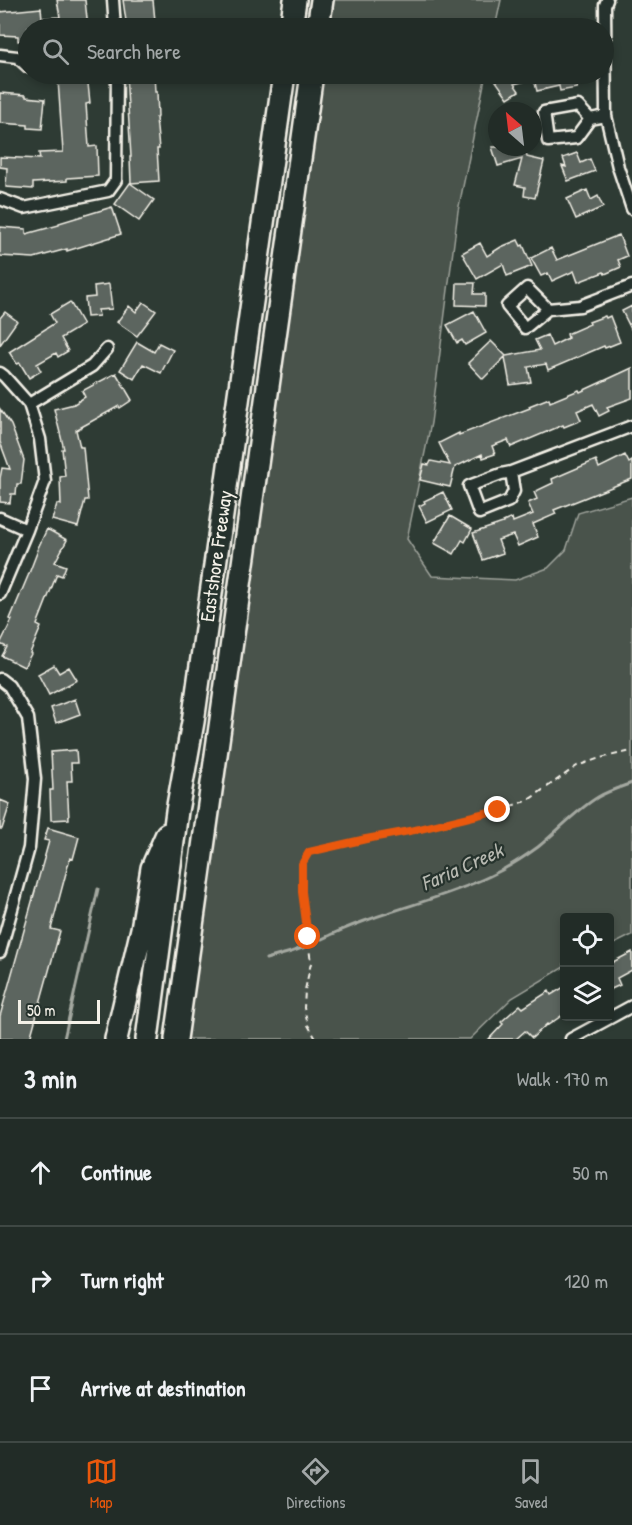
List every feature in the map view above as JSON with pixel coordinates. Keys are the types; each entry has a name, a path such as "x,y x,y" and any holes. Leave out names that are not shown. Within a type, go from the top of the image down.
{"highway":[{"path":"293,18 296,0"},
{"path":"319,18 322,0"},
{"name":"Eastshore Freeway","path":"147,1039 177,811 193,722 284,84"},
{"name":"Eastshore Freeway","path":"178,1039 311,84"},
{"path":"116,1039 142,929 152,868 177,811"}],"street":[{"path":"113,0 114,18"},
{"path":"605,18 607,0"},
{"path":"0,55 18,58"},
{"path":"0,199 24,208 108,191 116,180 117,84"},
{"path":"606,84 606,116 618,167 632,209"},
{"path":"590,119 578,106 544,112 548,141 576,138 590,119 606,116"},
{"path":"548,309 580,306 632,286"},
{"path":"29,404 92,366 107,350"},
{"path":"0,373 29,404 40,439 45,481 0,594"},
{"path":"511,472 514,491 509,501 479,513 469,486 632,426"},
{"path":"0,518 27,530"},
{"path":"0,679 9,686 28,718 35,779 29,848 0,952"},
{"path":"571,1039 632,1006"}],"path":[{"path":"316,1039 308,1025 304,1008 304,990 311,963 302,892 302,864 309,852 420,829 527,801 577,766 632,751"}],"shaded area":[{"path":"322,0 501,0 497,18 319,18"},
{"path":"311,84 484,84 458,211 431,423 407,539 432,576 515,580 548,568 566,550 578,513 632,497 632,935 614,944 614,913 560,913 560,969 512,998 470,1039 179,1039"}],"building":[{"path":"57,0 85,0 87,18 42,18 60,17"},
{"path":"123,0 153,0 155,18 126,18"},
{"path":"41,8 42,18 18,18 18,36 0,35 0,12"},
{"path":"58,84 88,84 90,103 86,104 89,147 97,146 98,176 33,183 33,189 6,187 7,168 0,167 0,157 40,159 39,153 63,152"},
{"path":"127,84 155,84 155,92 157,92 159,181 131,183"},
{"path":"498,84 514,84 519,91 508,98"},
{"path":"535,84 576,84 577,88 560,91 559,86 537,91"},
{"path":"0,93 45,99 42,129 28,128 28,125 0,123"},
{"path":"577,153 581,163 590,159 595,171 568,181 562,166 566,167 563,158"},
{"path":"495,156 527,156 544,161 535,198 524,196 525,187 515,185 522,159 498,166"},
{"path":"130,183 154,200 139,221 115,204"},
{"path":"587,190 591,200 598,196 603,207 576,219 567,199"},
{"path":"112,207 121,234 67,251 67,249 34,258 0,256 0,227 26,229 26,234"},
{"path":"619,235 627,256 618,260 621,267 578,282 574,271 552,281 548,273 541,276 531,258 551,248 557,260"},
{"path":"518,240 521,246 523,245 532,266 507,276 503,264 477,279 462,253 480,243 487,256"},
{"path":"457,283 475,283 474,294 485,294 485,306 456,305"},
{"path":"109,284 112,309 98,310 99,316 87,317 85,298 95,297 94,286"},
{"path":"70,302 83,325 61,338 68,351 58,357 56,353 37,364 41,371 29,378 20,363 17,364 9,352 55,323 50,314"},
{"path":"143,302 156,311 137,336 117,322 129,306 136,312"},
{"path":"632,306 632,331 622,311"},
{"path":"474,311 486,333 465,345 462,340 457,343 447,325"},
{"path":"5,312 17,321 0,345 0,318"},
{"path":"605,316 606,318 610,316 620,342 605,348 604,346 548,370 546,364 528,367 531,382 510,385 505,357 483,379 468,363 491,341 506,356 540,350 535,340 547,335 552,346 568,338 567,334"},
{"path":"137,342 154,352 159,343 173,350 161,373 143,364 134,379 120,370"},
{"path":"632,368 632,398 607,407 609,411 599,416 593,404 577,411 581,420 564,427 563,425 511,447 508,440 492,446 495,454 483,458 482,454 455,467 450,487 420,480 424,464 429,465 431,461 450,465 439,443 459,433 459,435 530,408 529,406 549,398 550,402 579,390 580,392"},
{"path":"116,373 132,400 76,430 80,447 83,447 88,500 85,500 78,527 52,520 57,504 61,505 60,477 65,476 62,449 64,449 54,409 74,404 85,397 82,391"},
{"path":"0,409 11,425 24,460 21,484 17,484 16,494 11,494 10,503 0,502 2,468 10,469 0,442"},
{"path":"625,455 629,463 632,461 632,479 554,510 556,514 533,524 538,537 518,546 513,535 498,540 503,553 483,560 473,533 512,518 513,522 533,514 528,503 537,499 534,492 553,483 552,479 596,460 599,468"},
{"path":"443,492 452,510 427,522 419,506"},
{"path":"450,516 472,529 465,542 462,540 454,554 434,543"},
{"path":"47,529 67,540 55,562 66,566 62,576 57,574 37,625 41,627 24,667 2,656 7,647 0,644 12,620 10,619"},
{"path":"54,665 59,673 69,667 77,680 49,695 38,674"},
{"path":"75,699 80,714 56,723 51,708"},
{"path":"76,750 77,763 71,763 72,781 67,781 69,819 51,820 50,790 53,790 51,752"},
{"path":"0,800 10,804 2,829 0,829"},
{"path":"48,828 79,837 73,859 70,858 51,929 60,931 30,1039 0,1039 0,1016 49,841 44,840"},
{"path":"632,952 632,970 617,978 620,985 614,988 614,967 614,961"},
{"path":"560,989 560,1017 547,1024 532,1038 525,1031 516,1039 489,1039 503,1024 501,1022 520,1005 523,1008 549,991 551,995"}],"waterway":[{"name":"Faria Creek","path":"322,939 363,921 449,893 496,873 538,847 598,797 632,783"},
{"name":"Faria Creek","path":"64,1039 98,889"},
{"name":"Faria Creek","path":"266,959 305,947"}],"route":[{"path":"308,937 302,892 302,864 309,852 462,820 498,810"}]}
